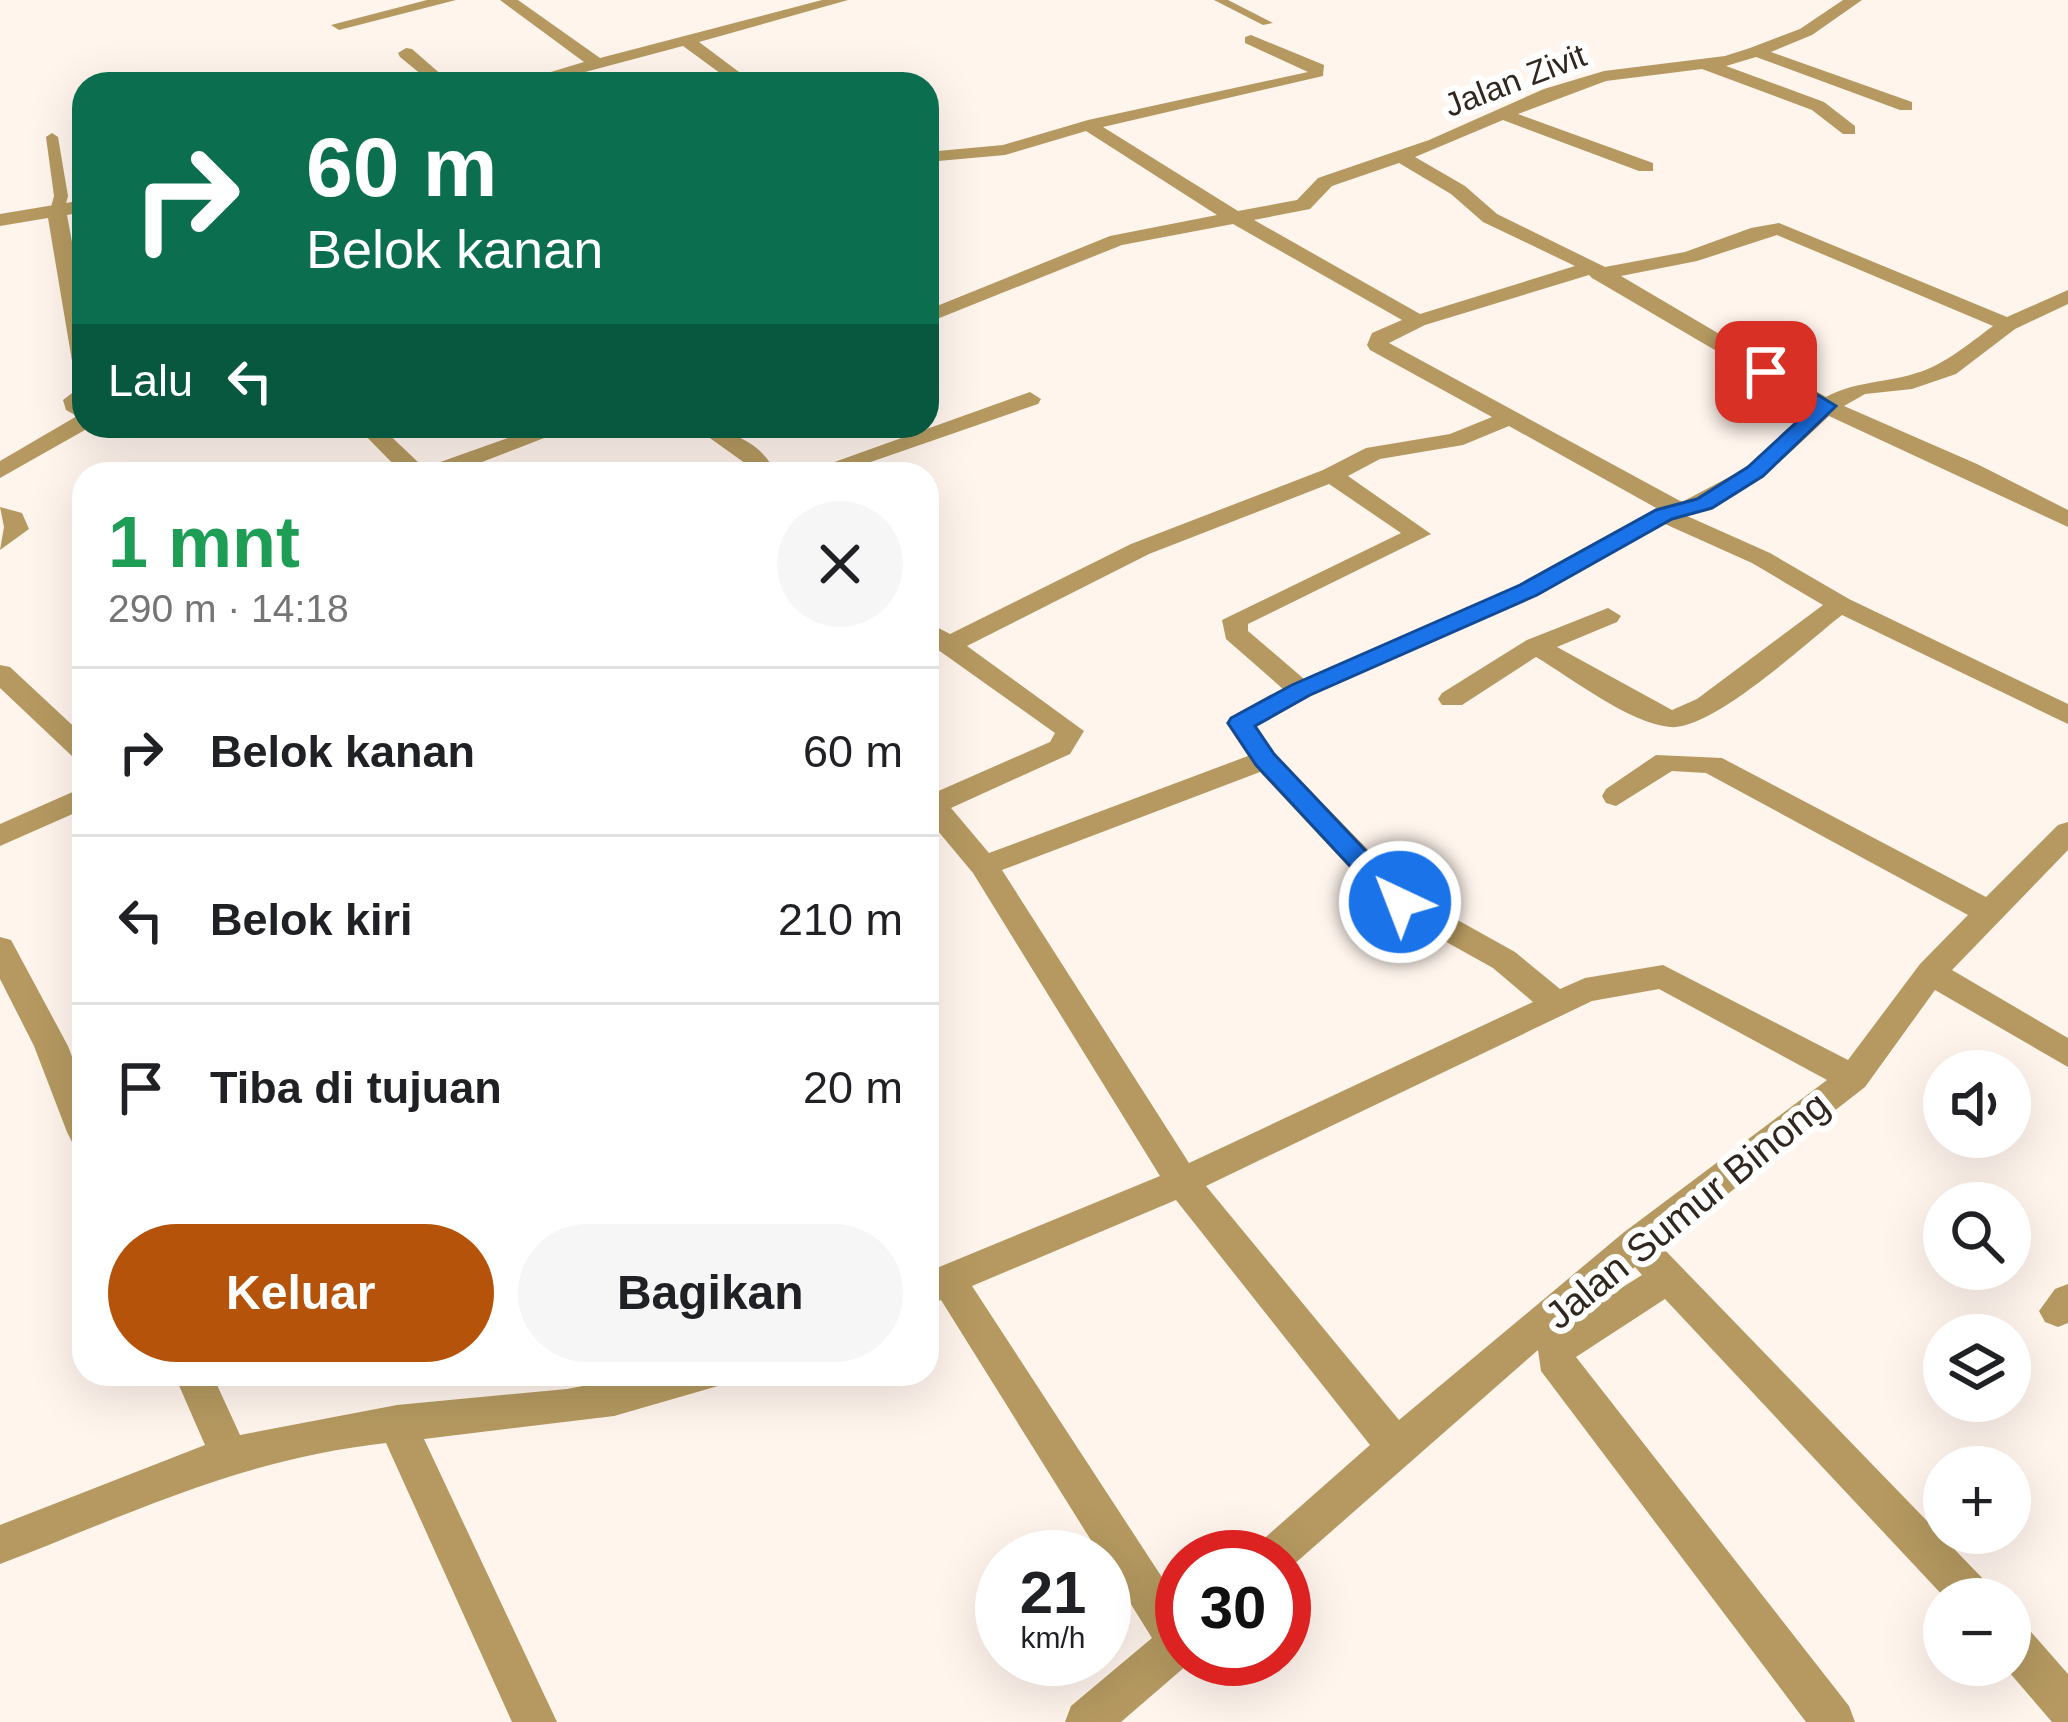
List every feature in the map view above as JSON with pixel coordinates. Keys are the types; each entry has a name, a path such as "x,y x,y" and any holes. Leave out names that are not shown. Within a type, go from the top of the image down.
{"street":[{"path":"339,25 448,0"},
{"path":"508,0 597,64"},
{"path":"566,72 840,0"},
{"name":"Jalan Zivit","path":"939,312 1117,240 1303,205 1325,182 1604,76 1704,64 1756,52 1805,32 1854,0"},
{"path":"749,9 768,18"},
{"path":"685,39 730,72"},
{"path":"939,157 1005,150 1088,124 1316,76 1318,69 1251,40"},
{"path":"406,52 429,72"},
{"path":"1756,52 1906,106"},
{"path":"1704,64 1818,106 1849,130"},
{"path":"1502,114 1646,167"},
{"path":"1088,124 1123,151 1418,321"},
{"path":"1400,154 1458,190 1490,218 1594,271 1826,406 1969,469 2068,520"},
{"path":"0,220 59,203 72,205"},
{"path":"59,203 72,270"},
{"path":"2008,325 1779,229 1690,257 1594,271 1418,321 1380,338 1378,345 1840,604 2068,715"},
{"path":"1558,1004 1504,959 1400,902 1265,760 1240,723 1301,690 1528,590 1671,513 1705,503 1756,472 1826,406 1860,388 1912,382 1948,369 2008,325 2068,296"},
{"path":"939,430 1030,399"},
{"path":"0,451 72,412"},
{"path":"0,471 72,415"},
{"path":"939,637 1140,549 1331,475 1375,452 1455,440 1511,417"},
{"path":"379,438 404,462"},
{"path":"462,462 530,438"},
{"path":"722,438 757,462"},
{"path":"848,462 917,438"},
{"path":"1301,690 1235,633 1235,620 1419,534 1331,475"},
{"path":"0,514 13,518 17,529 0,543"},
{"path":"1536,646 1655,715 1675,719 1707,705 1840,604"},
{"path":"1451,699 1536,646 1608,616"},
{"path":"939,638 1070,731 1060,748 939,803"},
{"path":"0,673 72,741"},
{"path":"984,866 1265,760"},
{"path":"1616,796 1666,760 1712,764 1990,913"},
{"path":"0,836 72,803"},
{"path":"939,817 984,866 1182,1182 1396,1447"},
{"name":"Jalan Sumur Binong","path":"1304,1530 1396,1447 1644,1264 1852,1078 1930,972 2068,832"},
{"path":"0,948 51,1046 72,1101"},
{"path":"1930,972 2068,1054"},
{"path":"939,1284 1182,1182 1586,990 1663,977 1852,1078"},
{"path":"1833,1722 1555,1359 1557,1349 1644,1264 1953,1578"},
{"path":"939,1285 1155,1604"},
{"path":"199,1386 230,1456"},
{"path":"0,1545 82,1508 230,1456 397,1423 603,1398 654,1386"},
{"path":"397,1423 535,1722"},
{"path":"1087,1722 1155,1664"},
{"path":"2031,1664 2068,1707"}],"lane":[{"path":"1219,0 1267,23"},
{"path":"52,137 59,203"}],"route":[{"path":"1400,902 1265,760 1240,723 1301,690 1528,590 1664,515 1705,503 1756,472 1826,406 1766,372"}]}
